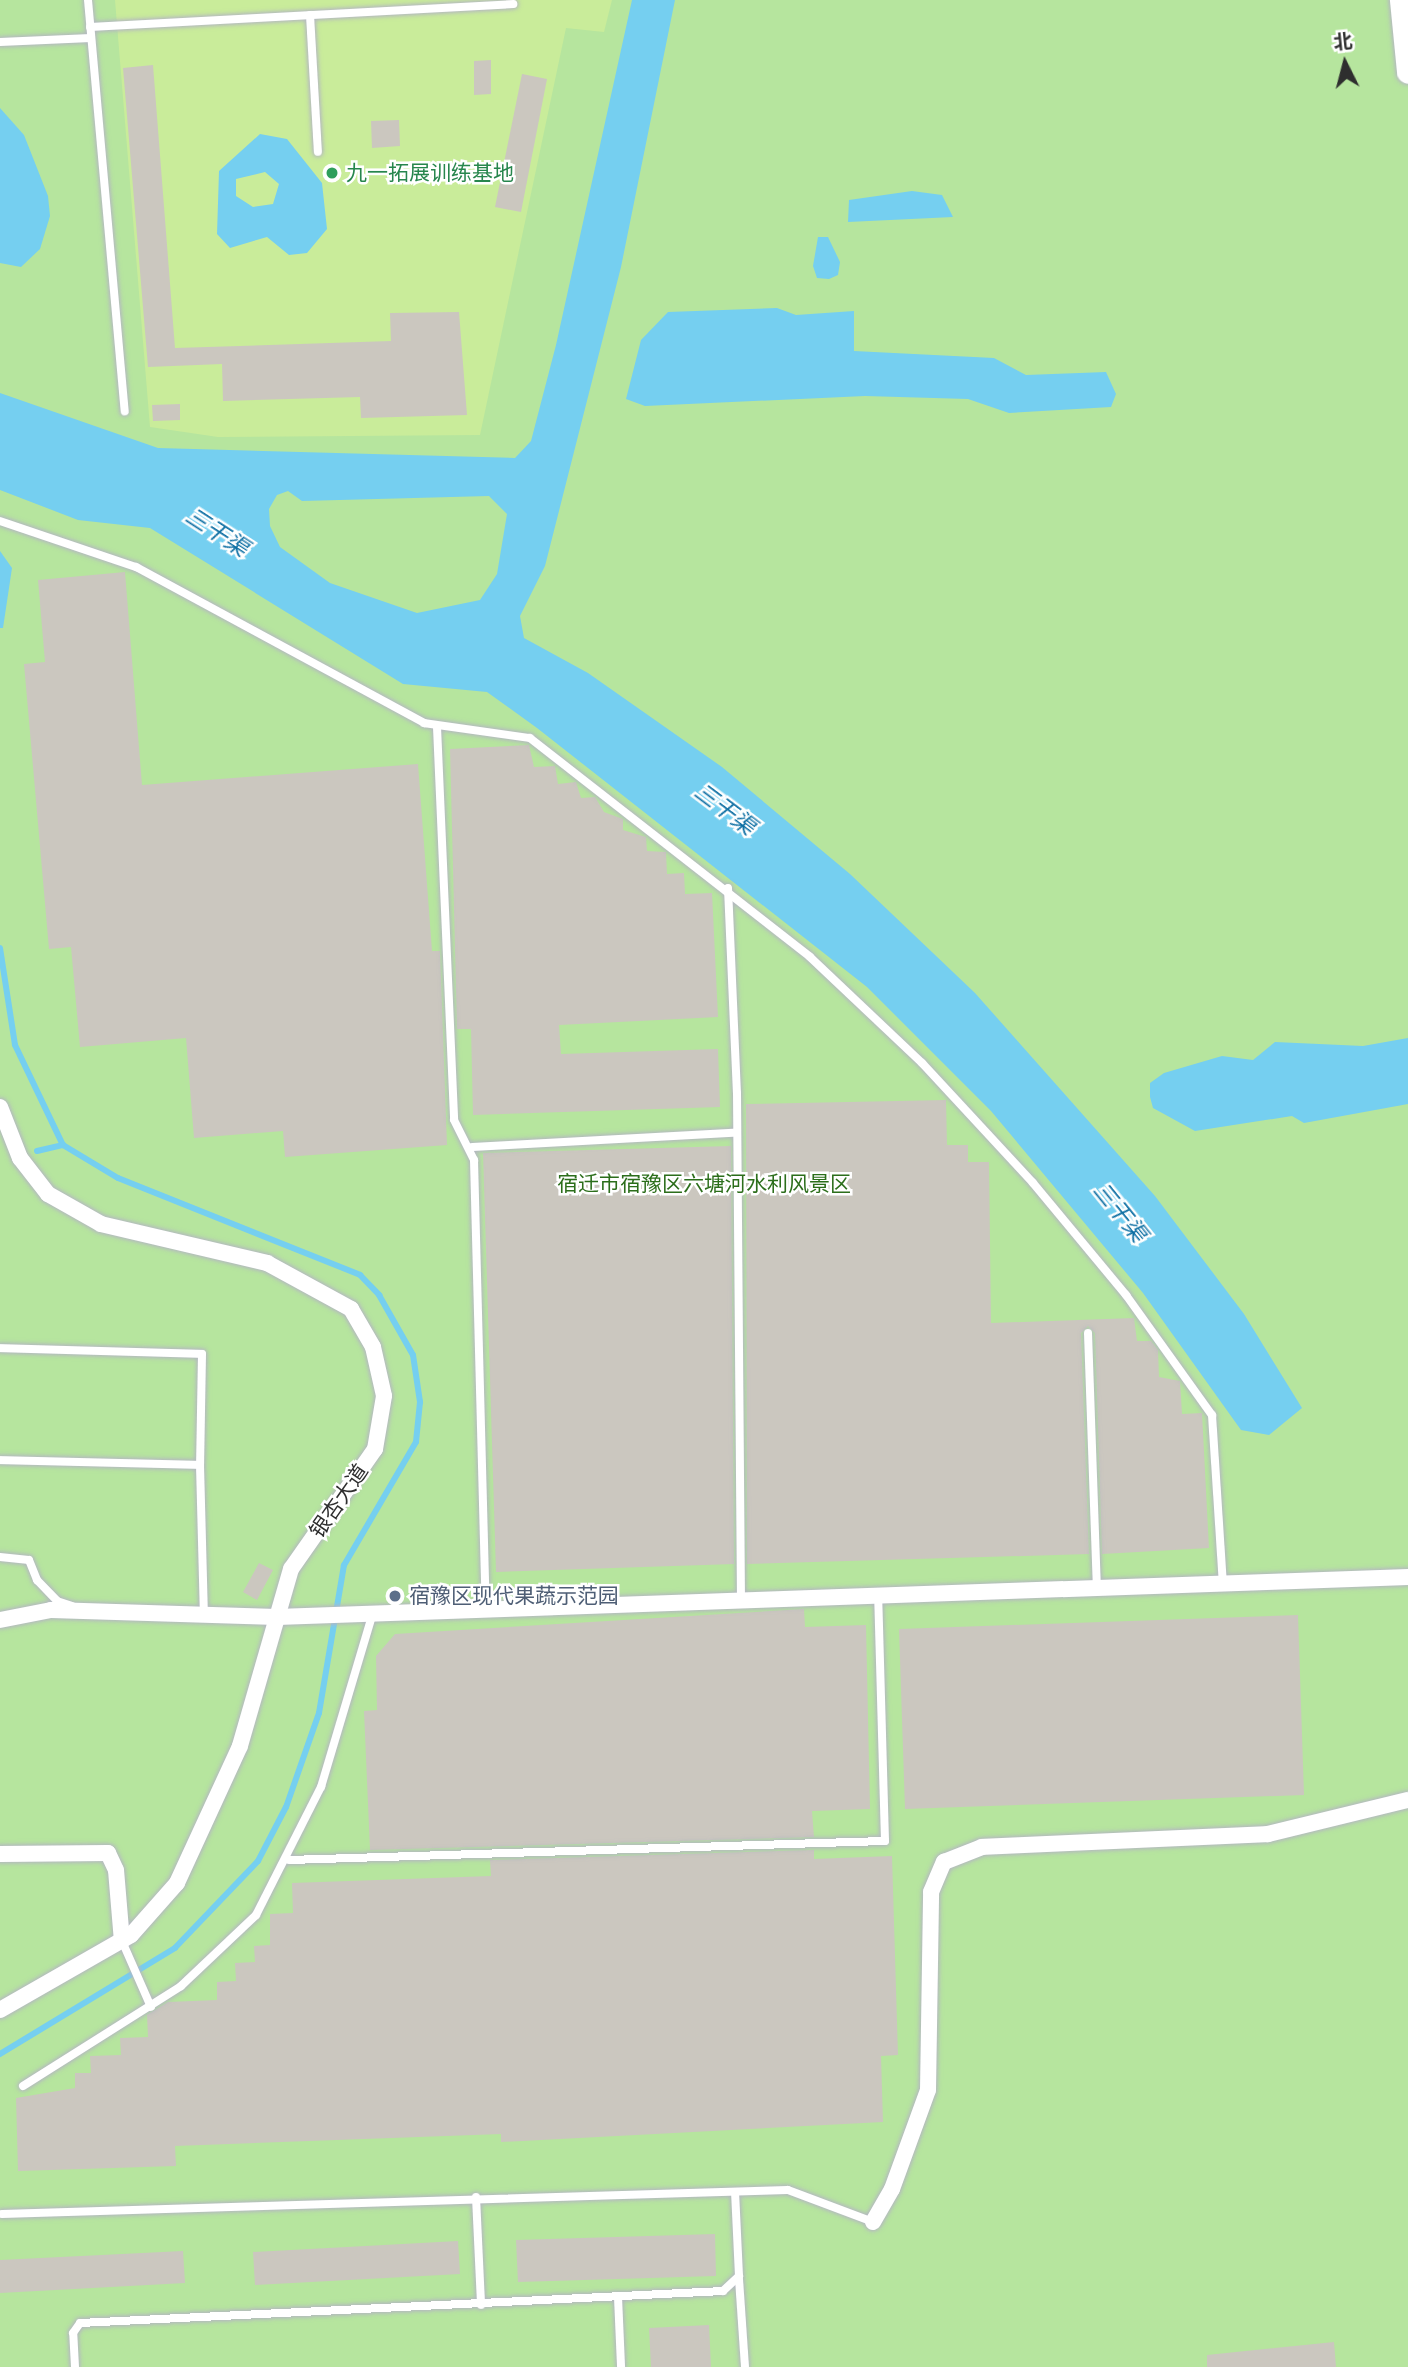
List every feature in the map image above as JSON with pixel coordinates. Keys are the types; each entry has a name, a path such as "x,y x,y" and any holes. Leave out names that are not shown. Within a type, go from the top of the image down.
{"main road":[{"path":"1401,0 1408,72"}],"street":[{"name":"银杏大道","path":"0,1107 20,1158 48,1194 101,1224 298,1276 351,1309 373,1347 384,1396 375,1449 291,1569 282,1616 240,1746 177,1883 122,1941 0,2010"},
{"path":"0,1620 51,1610 204,1618 1408,1577"},
{"path":"873,2222 892,2189 928,2090 931,1892 944,1862 982,1847 1268,1833 1408,1800"},
{"path":"0,1854 108,1853 116,1870 122,1941"}],"lane":[{"path":"88,0 125,411"},
{"path":"90,27 513,4"},
{"path":"310,15 318,152"},
{"path":"0,42 91,38"},
{"path":"0,522 136,567 437,727 530,738 728,888 922,1063 1033,1183 1168,1350 1212,1415 1223,1583"},
{"path":"437,727 454,1120 459,1136 472,1147 734,1133"},
{"path":"728,888 741,1600"},
{"path":"472,1147 486,1609"},
{"path":"1088,1333 1097,1588"},
{"path":"0,1348 202,1354 200,1465 204,1618"},
{"path":"0,1460 200,1465"},
{"path":"0,1557 29,1560 57,1601 99,1614"},
{"path":"289,1860 885,1841 878,1596"},
{"path":"23,2086 151,2007 226,1950 269,1897 289,1860 345,1724 373,1613"},
{"path":"122,1941 130,1969 151,2007"},
{"path":"2,2214 476,2197 788,2190 873,2222"},
{"path":"735,2192 745,2367"},
{"path":"476,2197 481,2305"},
{"path":"75,2367 73,2333 80,2323 723,2291 739,2276"},
{"path":"618,2297 621,2367"}],"green space":[{"name":"宿迁市宿豫区六塘河水利风景区","path":"0,0 1408,0 1408,2367 0,2367"},
{"name":"九一拓展训练基地","path":"115,0 612,0 604,32 566,28 480,435 218,437 150,427"}],"water":[{"name":"三干渠","path":"632,0 675,0 621,267 545,566 520,616 524,638 588,673 722,767 850,874 975,993 1155,1196 1244,1314 1302,1408 1269,1435 1241,1430 1143,1293 991,1111 867,987 537,728 487,692 403,684 150,528 78,520 0,490 0,393 158,448 515,458 531,441 556,345","holes":["288,491 302,501 489,496 507,514 497,574 480,600 417,613 330,583 280,547 270,526 269,509 277,495"]},
{"path":"0,108 24,135 48,196 50,216 40,249 21,267 0,263"},
{"path":"260,134 287,139 322,183 327,229 307,253 289,255 267,237 230,248 217,234 219,171","holes":["265,172 279,184 273,204 253,207 236,196 236,179"]},
{"path":"912,191 942,195 953,217 848,222 849,200"},
{"path":"818,237 828,237 840,262 838,275 829,279 817,278 813,266"},
{"path":"777,308 796,315 854,311 854,351 994,358 1026,375 1106,372 1116,394 1111,407 1009,413 968,399 865,396 645,406 626,399 641,340 668,312"},
{"path":"0,551 12,568 3,628 0,628"},
{"path":"1408,1038 1408,1104 1304,1123 1292,1116 1195,1131 1153,1108 1150,1097 1150,1083 1164,1073 1222,1056 1253,1060 1275,1042 1363,1046"}],"building":[{"path":"491,60 491,94 474,95 474,61"},
{"path":"153,65 175,348 391,341 390,313 459,312 467,415 361,418 360,397 223,401 222,364 148,367 123,68"},
{"path":"522,74 547,79 521,212 495,207"},
{"path":"399,120 400,146 372,148 371,121"},
{"path":"180,404 180,420 153,421 152,405"},
{"path":"125,572 142,785 418,764 432,951 440,951 447,1145 285,1157 283,1131 194,1138 186,1038 80,1047 71,947 49,949 24,664 45,662 38,580"},
{"path":"529,745 534,767 555,766 558,784 576,782 581,798 595,797 604,812 623,819 623,830 646,837 647,851 666,852 667,874 684,873 685,894 712,893 718,1017 559,1025 561,1054 718,1049 720,1107 473,1115 471,1029 457,1029 450,749"},
{"path":"946,1100 947,1145 968,1145 968,1162 989,1162 991,1323 1134,1318 1137,1341 1151,1341 1158,1350 1159,1377 1180,1381 1182,1414 1202,1413 1209,1548 1102,1554 1095,1333 1088,1326 1081,1333 1089,1554 747,1564 746,1104"},
{"path":"731,1146 734,1564 496,1572 483,1153"},
{"path":"259,1563 273,1570 257,1600 243,1592"},
{"path":"804,1609 805,1627 866,1625 870,1809 812,1811 814,1837 370,1850 364,1711 377,1710 376,1656 395,1634"},
{"path":"1298,1615 1304,1795 905,1809 899,1629"},
{"path":"814,1850 814,1859 892,1856 898,2055 881,2056 883,2122 501,2142 501,2134 175,2146 176,2166 18,2171 16,2098 75,2088 75,2073 91,2073 90,2056 121,2055 120,2038 148,2037 147,2015 168,2002 217,2000 217,1982 236,1981 235,1963 255,1962 254,1946 270,1945 270,1914 293,1913 292,1883 491,1876 490,1860"},
{"path":"715,2234 716,2276 518,2282 516,2240"},
{"path":"458,2241 460,2274 255,2285 253,2252"},
{"path":"183,2251 185,2283 0,2293 0,2260"},
{"path":"709,2325 711,2367 651,2367 649,2328"},
{"path":"1334,2342 1336,2367 1207,2367 1207,2355"}],"waterway":[{"path":"0,948 15,1045 63,1145 118,1178 360,1275 379,1295 413,1355 420,1402 416,1442 344,1565 319,1713 286,1807 258,1861 175,1948 0,2054"},
{"path":"37,1151 63,1145"}],"place":[{"name":"九一拓展训练基地","path":"332,173"},
{"name":"宿豫区现代果蔬示范园","path":"395,1596"}]}
